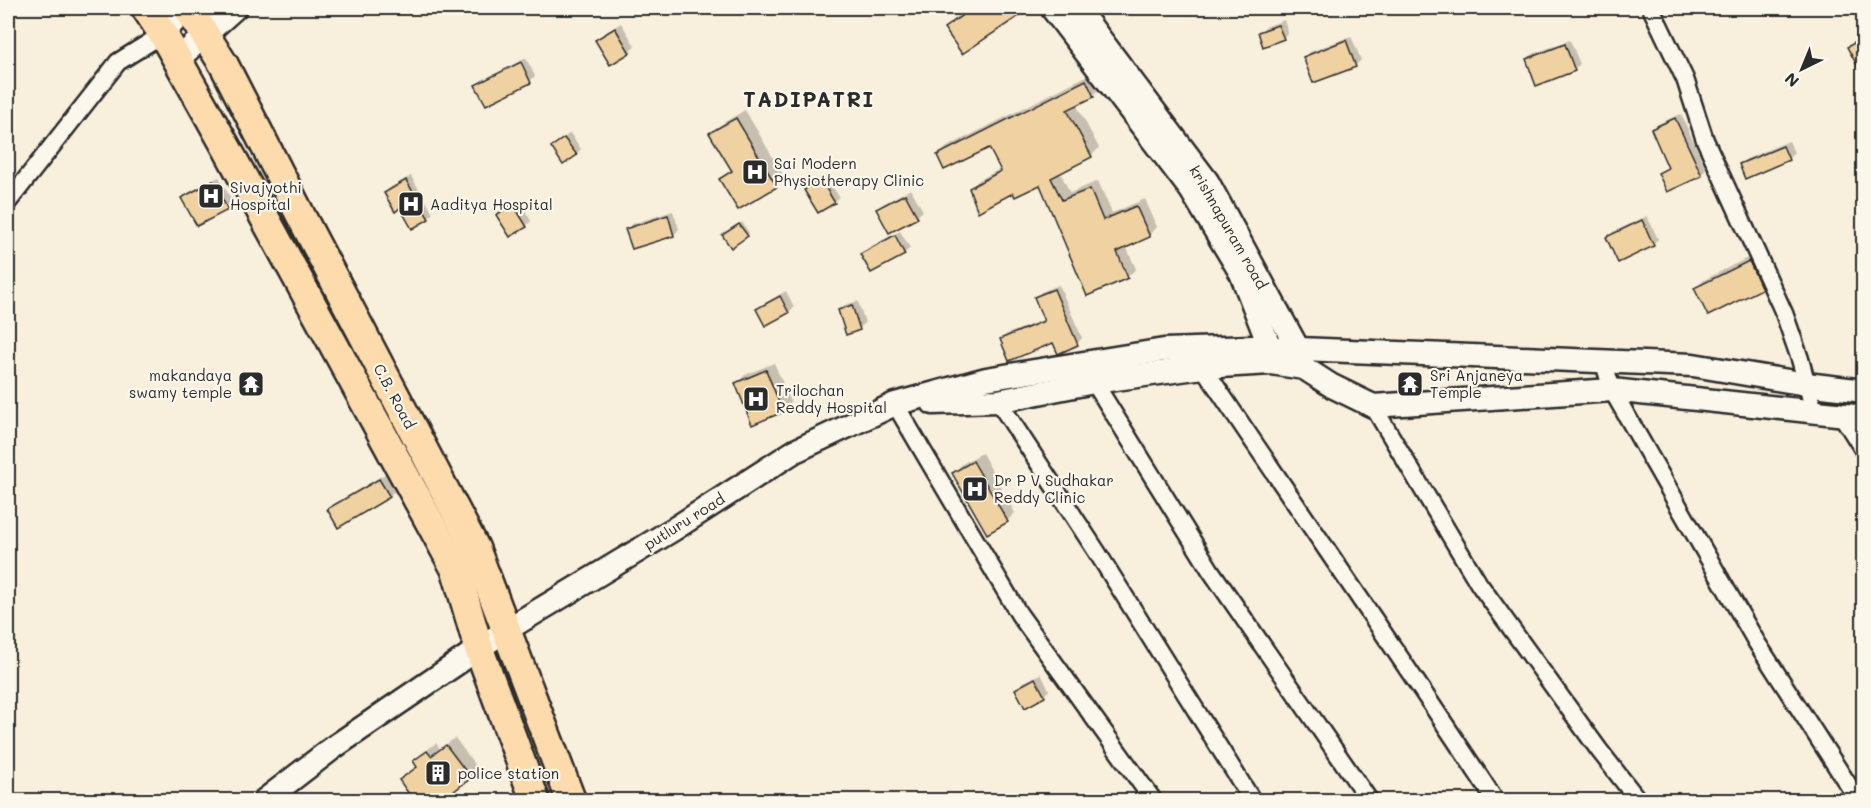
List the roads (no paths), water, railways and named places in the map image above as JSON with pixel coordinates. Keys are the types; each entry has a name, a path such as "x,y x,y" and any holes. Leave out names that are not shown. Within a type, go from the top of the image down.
{"highway":[{"path":"146,8 235,162 456,570 479,649 535,801"},
{"name":"C.B. Road","path":"187,8 224,65 475,548 571,801"}],"main road":[{"path":"162,34 187,8"},
{"path":"177,60 235,8"},
{"name":"krishnapuram road","path":"1052,8 1191,190 1241,273 1270,355"},
{"name":"krishnapuram road","path":"1077,8 1207,181 1301,358"},
{"path":"895,404 986,380 1164,350 1301,358 1603,360 1693,365 1863,391"},
{"path":"895,404 998,401 1095,382 1270,355"},
{"path":"1301,358 1332,386 1373,406 1612,390 1852,415"},
{"name":"putluru road","path":"272,798 334,747 506,630 674,529 795,451 895,404"}],"street":[{"path":"1651,8 1685,80 1705,140 1784,313 1814,411"},
{"path":"8,202 118,62 162,34"},
{"path":"1603,360 1612,390 1757,643 1858,801"},
{"path":"1203,367 1428,698 1495,801"},
{"path":"1095,382 1211,571 1369,801"},
{"path":"998,401 1097,552 1252,801"},
{"path":"895,404 1019,614 1153,801"},
{"path":"1373,406 1479,584 1638,801"},
{"path":"1852,415 1863,451"}],"place":[{"name":"Sai Modern Physiotherapy Clinic","path":"755,172"},
{"name":"Sivajyothi Hospital","path":"211,196"},
{"name":"Aaditya Hospital","path":"411,204"},
{"name":"makandaya swamy temple","path":"251,384"},
{"name":"Sri Anjaneya Temple","path":"1410,384"},
{"name":"Trilochan Reddy Hospital","path":"756,399"},
{"name":"Dr P V Sudhakar Reddy Clinic","path":"975,489"},
{"name":"police station","path":"438,773"}],"district":[{"name":"TADIPATRI","path":"809,98"}]}
